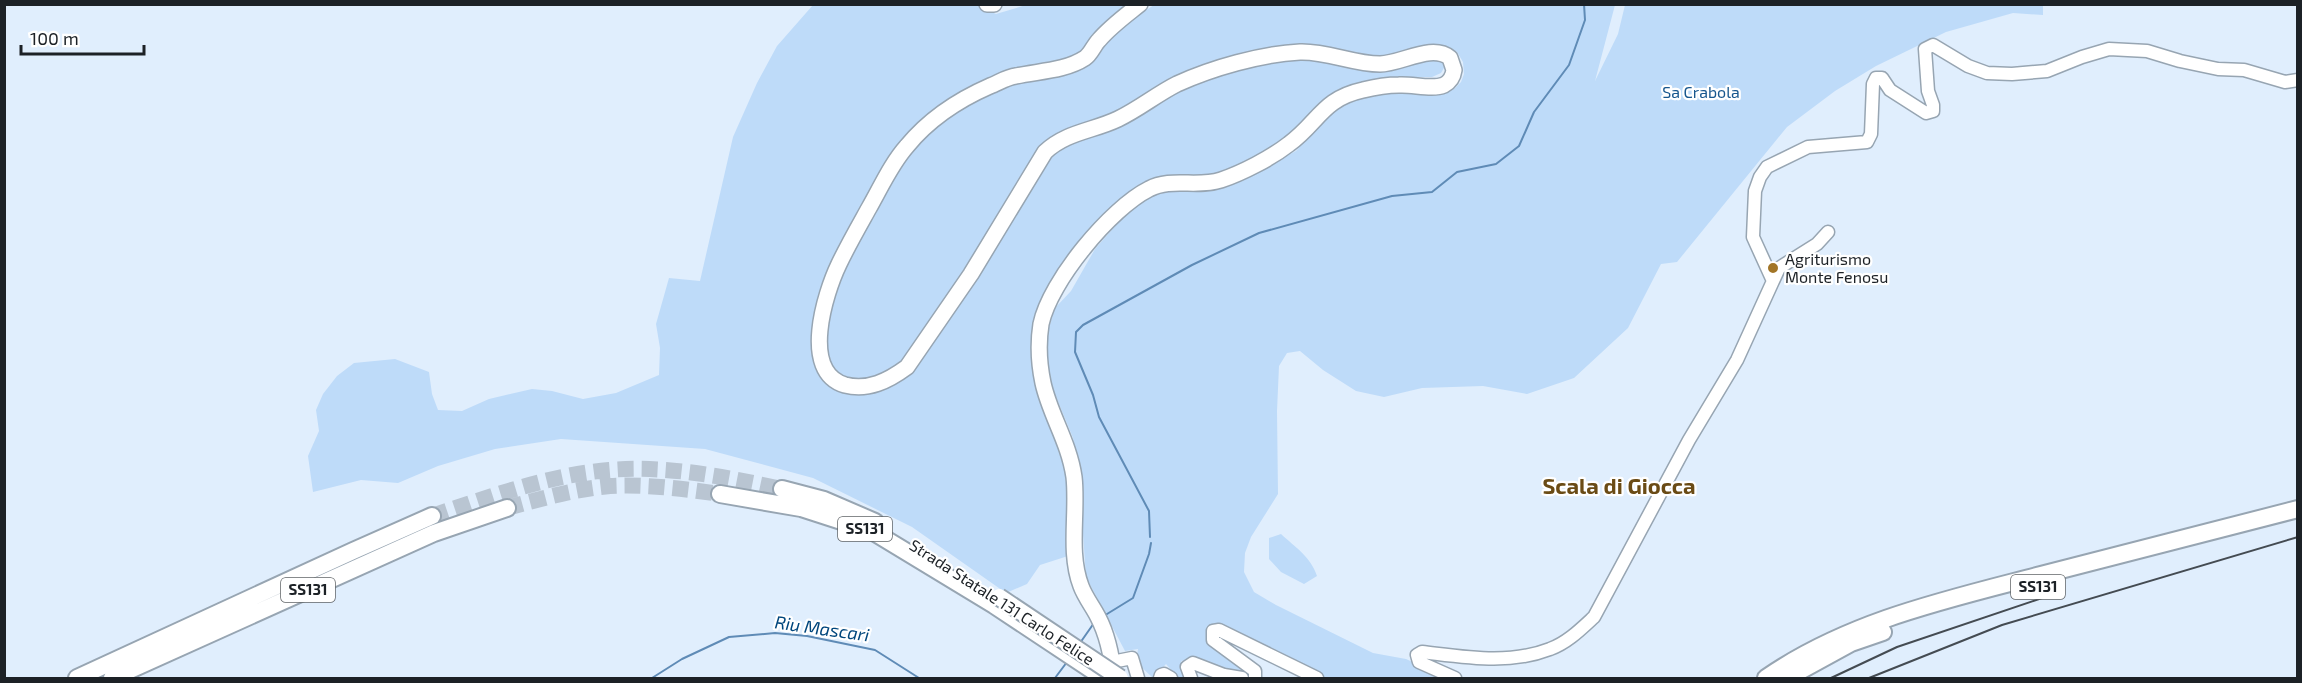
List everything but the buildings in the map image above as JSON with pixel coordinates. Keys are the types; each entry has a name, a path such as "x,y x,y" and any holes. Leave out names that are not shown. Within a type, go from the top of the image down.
{"highway":[{"name":"Strada Statale 131 Carlo Felice","path":"782,489 824,500 876,522 996,601 1120,678"},
{"name":"Strada Statale 131 Carlo Felice","path":"720,494 801,508 872,531 996,601 1104,678"},
{"name":"SS131","path":"112,678 434,533 507,507"},
{"name":"SS131","path":"1766,678 1843,634 1927,604 2298,509"},
{"name":"SS131","path":"77,678 432,516"},
{"name":"SS131","path":"1787,678 1851,643 1932,614 2298,520"}],"main road":[{"path":"987,4 994,4"},
{"path":"1114,678 1106,636 1081,585 1076,559 1074,478 1067,447 1043,384 1039,350 1042,322 1053,296 1079,254 1107,221 1132,198 1152,187 1170,183 1196,184 1220,180 1271,156 1306,129 1325,107 1343,95 1400,85 1443,86 1452,77 1454,70 1450,58 1438,52 1381,64 1326,53 1299,52 1261,58 1203,73 1175,85 1120,118 1056,141 1045,152 971,274 907,367 892,378 875,385 856,388 838,383 824,370 819,348 825,301 838,265 892,166 906,146 927,124 959,100 1013,76 1056,69 1087,57 1114,24 1140,4"}],"street":[{"path":"1773,281 1753,237 1755,191 1760,177 1767,167 1809,147 1867,142 1871,134 1873,84 1876,78 1882,78 1890,90 1926,113 1933,111 1928,91 1925,49 1933,45 1968,66 1987,73 2012,74 2047,71 2109,49 2147,51 2180,62 2218,69 2244,70 2285,82 2298,80"},
{"path":"1455,678 1418,661 1418,654 1422,652 1497,660 1522,657 1552,649 1577,633 1594,617 1689,440 1737,360 1779,268 1818,244 1828,232"},
{"path":"1255,678 1255,671 1213,640 1213,632 1221,631 1317,678"},
{"path":"1112,662 1132,658 1138,678"},
{"path":"1191,678 1187,669 1189,664 1193,663 1224,675 1242,678"},
{"path":"1160,678 1164,674 1172,678"}],"green space":[{"path":"813,5 976,5 996,14 1026,5 1135,5 1084,53 932,114 826,282 824,376 885,388 1052,151 1070,140 1090,137 1116,128 1165,98 1209,77 1274,59 1314,56 1391,69 1435,57 1443,61 1444,68 1441,73 1432,77 1401,77 1337,90 1317,106 1291,136 1269,152 1211,177 1154,180 1103,220 1035,335 1065,468 1068,556 1040,565 1027,584 1006,593 912,527 813,478 705,449 561,439 495,449 438,466 398,483 361,480 313,492 308,456 319,431 316,410 323,394 337,376 354,363 395,359 429,372 432,394 438,410 462,411 489,399 532,389 552,391 583,399 616,393 659,375 660,348 656,324 669,278 700,281 733,137 757,83 777,46"},
{"name":"Sa Crabola","path":"1154,5 1615,5 1595,81 1618,34 1625,5 2043,5 2043,15 2013,13 1946,32 1876,66 1835,91 1787,127 1677,262 1661,264 1628,328 1574,378 1527,394 1483,386 1422,388 1384,397 1356,391 1323,370 1300,351 1287,353 1279,366 1278,494 1251,537 1245,553 1244,572 1254,592 1276,605 1373,653 1406,659 1448,678 1325,678 1214,625 1208,626 1206,634 1254,676 1189,660 1181,661 1189,678 1178,678 1166,664 1156,678 1153,678 1136,662 1138,649 1125,651 1086,577 1079,476 1073,438 1049,380 1047,334 1055,308 1071,291 1095,249 1130,209 1163,189 1250,174 1296,151 1342,101 1397,91 1444,92 1454,89 1461,82 1464,74 1463,62 1457,52 1446,46 1432,45 1389,57 1255,54 1114,116 1056,134 1043,144 1010,202 897,370 885,377 868,381 858,382 844,377 833,368 828,359 825,334 830,308 854,248 901,166 928,135 958,111 991,93 1027,79 1093,59 1113,34"},
{"path":"1281,534 1307,558 1317,576 1304,584 1281,572 1269,559 1269,538"}],"waterway":[{"path":"1150,537 1149,511 1099,417 1093,395 1075,352 1076,332 1083,325 1192,265 1259,233 1392,196 1432,192 1457,172 1496,164 1519,146 1534,112 1569,65 1585,20 1584,4"},
{"path":"1107,614 1133,598 1151,543"},
{"path":"1080,643 1094,623"},
{"name":"Riu Mascari","path":"652,678 682,659 729,637 775,633 807,636 875,650 919,678"},
{"path":"1055,678 1067,662"}],"tunnel":[{"path":"432,516 497,494 542,482 609,470 675,471 718,476 782,489"},
{"path":"507,508 571,492 610,486 652,486 720,494"}],"railway":[{"path":"1869,678 2002,625 2298,537"},
{"path":"1831,678 1897,647 2057,593"}],"place":[{"name":"Agriturismo Monte Fenosu","path":"1773,268"}],"district":[{"name":"Scala di Giocca","path":"1619,486"}]}
